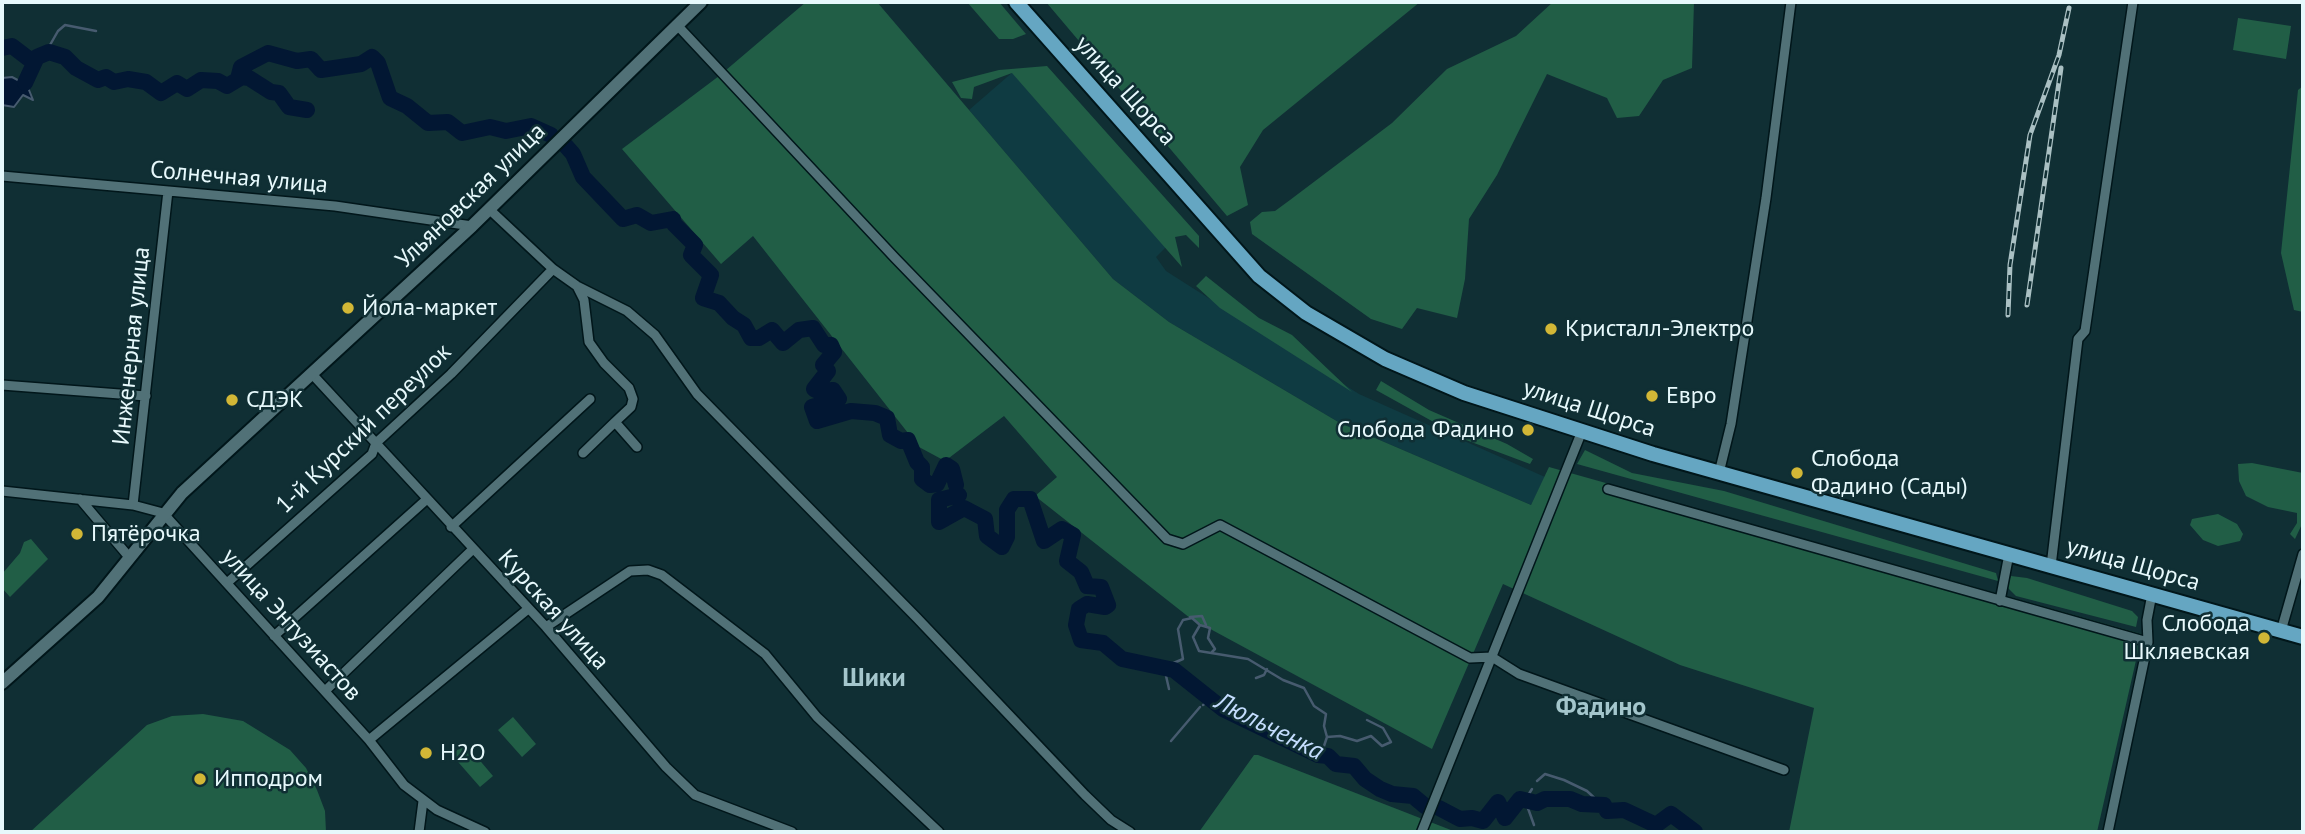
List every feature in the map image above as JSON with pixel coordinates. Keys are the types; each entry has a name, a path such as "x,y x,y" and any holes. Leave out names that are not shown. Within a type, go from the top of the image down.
{"main road":[{"name":"Ульяновская улица","path":"2,683 98,597 163,513 472,226 701,2"},
{"name":"улица Щорса","path":"1016,2 1259,276 1306,313 1385,359 1464,393 1582,431 2303,637"}],"street":[{"path":"1719,472 1731,424 1765,210 1791,2"},
{"path":"2051,566 2078,339 2085,331 2133,2"},
{"path":"678,26 895,258 1167,540 1183,544 1220,525 1471,658 1492,657 1518,674 1784,770"},
{"name":"Солнечная улица","path":"2,176 399,213 472,226"},
{"name":"Инженерная улица","path":"133,505 168,191"},
{"path":"489,209 553,269 577,286 627,311 655,335 697,394 918,618 1085,795 1111,820 1130,832"},
{"name":"1-й Курский переулок","path":"227,583 372,454 376,443 451,374 553,269"},
{"path":"577,286 584,300 589,342 604,363 629,388 633,399 631,407 583,453"},
{"name":"Курская улица","path":"312,374 450,527 546,627 666,768 695,795 792,832"},
{"path":"2,385 146,396"},
{"path":"450,527 590,399"},
{"path":"615,422 637,447"},
{"path":"1422,831 1582,431"},
{"path":"1608,489 2148,642"},
{"path":"2,491 133,505 163,513"},
{"path":"80,499 129,557"},
{"path":"274,636 426,500"},
{"name":"улица Энтузиастов","path":"163,513 369,740 404,785 423,801 485,832"},
{"path":"325,691 472,550"},
{"path":"2000,601 2009,554"},
{"path":"2281,631 2303,554"},
{"path":"546,627 630,570 648,570 662,575 765,654 817,718 939,832"},
{"path":"2108,832 2148,642 2147,620 2152,594"},
{"path":"369,740 528,609"},
{"path":"419,832 423,801"}],"shaded area":[{"path":"1014,71 1167,246 1156,257 1166,271 1359,394 1545,477 1531,505 1340,423 1169,322 1113,279 969,110"},
{"path":"12,77 27,85 33,100 23,95 14,107 2,105 2,78"}],"green space":[{"path":"806,2 877,2 1113,279 1169,322 1340,423 1531,505 1549,467 2142,634 2097,832 1789,832 1814,708 1680,665 1503,584 1432,749 1190,618 1035,496 1057,477 1004,416 945,461 919,447 753,236 721,264 622,149 719,76"},
{"path":"967,2 999,2 1026,34 1013,39 999,39"},
{"path":"1046,2 1420,2 1263,130 1240,167 1248,205 1227,216"},
{"path":"1553,2 1694,2 1692,68 1663,80 1639,116 1617,118 1607,98 1547,74 1497,175 1469,219 1465,279 1457,318 1417,308 1402,329 1371,319 1252,234 1250,222 1262,212 1275,211 1392,123 1447,69 1516,36"},
{"path":"2238,18 2291,26 2286,59 2233,50"},
{"path":"1047,66 1199,236 1199,248 1186,235 1175,237 1182,267 1012,73 974,87 972,99 961,98 952,82 999,70"},
{"path":"2303,86 2303,312 2294,310 2281,253 2298,90"},
{"path":"1206,276 1259,318 1292,335 1352,392 1220,308 1196,286"},
{"path":"1381,381 1429,410 1507,444 1533,459 1530,464 1466,440 1376,390"},
{"path":"1585,450 1632,473 1724,491 1996,573 1998,581 1577,464"},
{"path":"2252,463 2303,473 2303,522 2295,539 2290,534 2297,523 2297,513 2268,507 2246,496 2239,481 2238,464"},
{"path":"2218,514 2237,524 2243,534 2240,541 2218,546 2203,540 2190,525 2192,519"},
{"path":"31,539 48,559 10,597 2,588 2,574 20,553 24,542"},
{"path":"2011,576 2027,578 2132,611 2138,617 2136,627 2016,596 2006,586"},
{"name":"Ипподром","path":"203,714 243,721 290,750 306,768 317,790 325,811 326,832 30,832 147,725 172,716"},
{"path":"513,717 536,744 522,757 498,730"},
{"path":"465,743 493,776 480,787 452,755"},
{"path":"1254,755 1258,755 1456,832 1199,832"}],"waterway":[{"path":"46,52 58,31 65,25 96,31"},
{"name":"Люльченка","path":"2,48 12,46 29,59 36,59"},
{"name":"Люльченка","path":"25,83 37,57 49,52 65,57 76,68 98,80 106,77 114,82 128,79 146,82 161,93 177,83 187,89 201,80 218,81 227,86 242,77 249,78 271,92 279,93 289,107 307,110"},
{"name":"Люльченка","path":"238,79 241,67 268,53 297,61 311,59 321,70 361,64 372,57 378,63 390,98 407,106 428,123 448,122 462,133 490,127 506,131 531,126 551,135"},
{"name":"Люльченка","path":"566,146 573,154 583,177 623,219 637,215 651,223 673,219 674,224 695,245 691,255 711,275 703,298 719,303 744,325 751,338 759,338 772,330 783,343 799,330 813,328 824,345 831,345 834,352 823,365 828,371 814,389 820,392 833,390 839,399 812,407 817,421 851,411 875,413 887,418 890,435 901,441 908,440 917,462 922,467 922,479 930,485 937,484 946,465 952,469 956,485"},
{"name":"Люльченка","path":"959,495 939,500 939,522 964,508 985,519 987,536 1002,547 1007,537 1007,510 1014,499 1030,499 1044,541 1062,529 1073,535 1067,561 1081,572 1087,586 1101,587 1108,605 1105,607 1087,604 1079,609 1076,625 1081,640 1103,643 1122,659 1174,670 1223,709 1318,755 1328,756 1336,764 1354,766 1365,779 1380,789 1392,794 1413,796 1425,806"},
{"path":"1190,617 1202,616 1206,625"},
{"path":"1169,689 1164,667 1183,659 1178,629 1183,620 1192,618 1200,625 1193,637 1199,651 1248,659 1283,680 1304,688 1314,706 1326,714 1324,726 1327,737"},
{"path":"1200,625 1210,628 1208,638 1215,649 1212,652"},
{"path":"1256,678 1264,675 1267,669"},
{"path":"1203,705 1210,700"},
{"path":"1171,741 1200,707"},
{"path":"1321,755 1327,737 1340,736 1357,741 1371,736 1382,746 1391,742 1383,728 1367,720"},
{"path":"1537,781 1545,774 1564,780 1587,791 1602,805"},
{"path":"1532,789 1525,800 1534,825"},
{"name":"Люльченка","path":"1439,808 1460,819 1483,821 1498,802 1505,818 1520,799 1537,803 1545,799 1570,799 1582,804 1604,805 1607,811 1624,810 1656,825 1671,814 1695,832"}],"railway":[{"path":"2008,315 2010,265 2030,135 2059,55 2069,8"},
{"path":"2027,305 2061,68"}],"place":[{"name":"Йола-маркет","path":"348,308"},
{"name":"Кристалл-Электро","path":"1551,329"},
{"name":"Евро","path":"1652,396"},
{"name":"СДЭК","path":"232,400"},
{"name":"Слобода Фадино","path":"1528,430"},
{"name":"Слобода Фадино (Сады)","path":"1797,473"},
{"name":"Пятёрочка","path":"77,534"},
{"name":"Слобода Шкляевская","path":"2264,638"},
{"name":"H2O","path":"426,753"},
{"name":"Ипподром","path":"200,779"}],"district":[{"name":"Шики","path":"874,679"},
{"name":"Фадино","path":"1601,708"}]}
